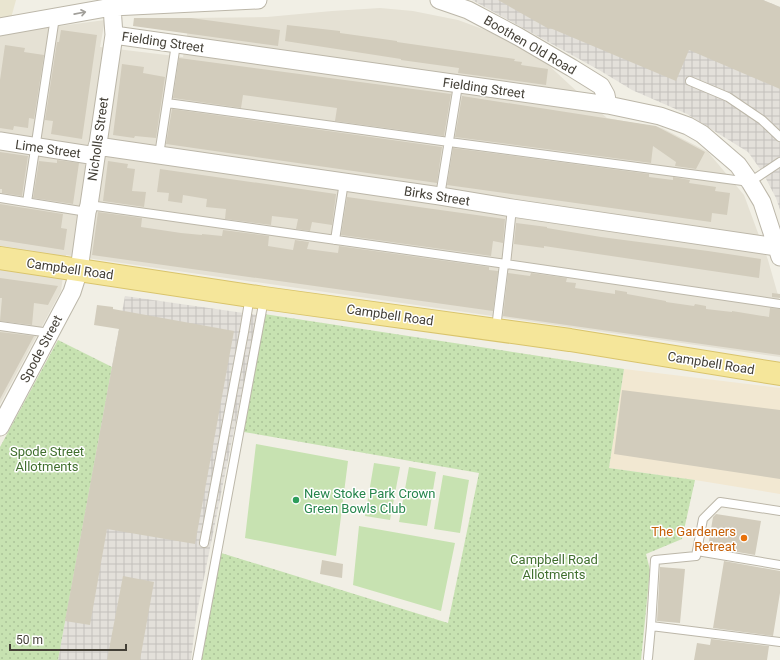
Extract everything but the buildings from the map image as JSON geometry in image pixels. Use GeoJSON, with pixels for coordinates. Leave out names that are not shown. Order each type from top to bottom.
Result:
{"type":"FeatureCollection","features":[{"type":"Feature","properties":{"kind":"main road","name":"Campbell Road"},"geometry":{"type":"LineString","coordinates":[[0,258],[257,297],[570,340],[780,374]]}},
{"type":"Feature","properties":{"kind":"street"},"geometry":{"type":"LineString","coordinates":[[0,27],[112,7],[258,0]]}},
{"type":"Feature","properties":{"kind":"street","name":"Boothen Old Road"},"geometry":{"type":"LineString","coordinates":[[439,0],[468,10],[519,37],[601,86],[606,95],[608,106]]}},
{"type":"Feature","properties":{"kind":"street","name":"Nicholls Street"},"geometry":{"type":"LineString","coordinates":[[79,270],[114,35],[112,7]]}},
{"type":"Feature","properties":{"kind":"street","name":"Fielding Street"},"geometry":{"type":"LineString","coordinates":[[114,35],[608,106],[660,116],[688,126],[702,134],[738,165],[762,202],[778,252]]}},
{"type":"Feature","properties":{"kind":"street","name":"Lime Street"},"geometry":{"type":"LineString","coordinates":[[0,142],[36,147],[96,151]]}},
{"type":"Feature","properties":{"kind":"street","name":"Birks Street"},"geometry":{"type":"LineString","coordinates":[[96,151],[159,155],[440,196],[778,252]]}},
{"type":"Feature","properties":{"kind":"street","name":"Spode Street"},"geometry":{"type":"LineString","coordinates":[[0,427],[72,292],[79,270]]}},
{"type":"Feature","properties":{"kind":"lane"},"geometry":{"type":"LineString","coordinates":[[27,202],[56,18]]}},
{"type":"Feature","properties":{"kind":"lane"},"geometry":{"type":"LineString","coordinates":[[159,155],[176,44]]}},
{"type":"Feature","properties":{"kind":"lane"},"geometry":{"type":"LineString","coordinates":[[690,81],[728,97],[762,120],[780,137]]}},
{"type":"Feature","properties":{"kind":"lane"},"geometry":{"type":"LineString","coordinates":[[440,196],[458,85]]}},
{"type":"Feature","properties":{"kind":"lane"},"geometry":{"type":"LineString","coordinates":[[167,103],[750,182],[780,162]]}},
{"type":"Feature","properties":{"kind":"lane"},"geometry":{"type":"LineString","coordinates":[[335,240],[344,182]]}},
{"type":"Feature","properties":{"kind":"lane"},"geometry":{"type":"LineString","coordinates":[[0,198],[335,240],[780,304]]}},
{"type":"Feature","properties":{"kind":"lane"},"geometry":{"type":"LineString","coordinates":[[496,330],[512,208]]}},
{"type":"Feature","properties":{"kind":"lane"},"geometry":{"type":"LineString","coordinates":[[204,543],[244,332],[257,297]]}},
{"type":"Feature","properties":{"kind":"lane"},"geometry":{"type":"LineString","coordinates":[[197,660],[257,297]]}},
{"type":"Feature","properties":{"kind":"lane"},"geometry":{"type":"LineString","coordinates":[[0,326],[50,333]]}},
{"type":"Feature","properties":{"kind":"lane"},"geometry":{"type":"LineString","coordinates":[[648,658],[655,560],[696,556],[703,519],[720,502],[780,511]]}},
{"type":"Feature","properties":{"kind":"lane"},"geometry":{"type":"LineString","coordinates":[[697,551],[780,565]]}},
{"type":"Feature","properties":{"kind":"lane"},"geometry":{"type":"LineString","coordinates":[[651,626],[780,642]]}},
{"type":"Feature","properties":{"kind":"shaded area"},"geometry":{"type":"Polygon","coordinates":[[[0,0],[16,0],[11,18],[0,20],[0,0]]]}},
{"type":"Feature","properties":{"kind":"shaded area"},"geometry":{"type":"Polygon","coordinates":[[[472,0],[763,0],[780,7],[780,210],[776,198],[763,173],[748,152],[687,114],[632,90],[599,70],[472,0]]]}},
{"type":"Feature","properties":{"kind":"shaded area"},"geometry":{"type":"Polygon","coordinates":[[[380,8],[413,11],[458,20],[488,31],[543,60],[607,118],[662,128],[708,152],[744,195],[768,260],[780,302],[780,357],[66,255],[61,291],[0,404],[0,34],[105,20],[100,47],[183,57],[190,18],[267,17],[380,8]]]}},
{"type":"Feature","properties":{"kind":"shaded area"},"geometry":{"type":"Polygon","coordinates":[[[125,296],[257,315],[254,332],[196,617],[191,660],[58,660],[125,296]]]}},
{"type":"Feature","properties":{"kind":"shaded area"},"geometry":{"type":"Polygon","coordinates":[[[624,369],[780,388],[780,494],[609,468],[624,369]]]}},
{"type":"Feature","properties":{"kind":"green space","name":"Campbell Road Allotments"},"geometry":{"type":"Polygon","coordinates":[[[264,314],[624,369],[609,468],[695,480],[682,539],[646,554],[650,570],[641,660],[200,660],[218,552],[448,623],[479,473],[244,432],[264,314]]]}},
{"type":"Feature","properties":{"kind":"green space","name":"Spode Street Allotments"},"geometry":{"type":"Polygon","coordinates":[[[58,340],[112,367],[58,660],[0,660],[0,447],[58,340]]]}},
{"type":"Feature","properties":{"kind":"green space","name":"New Stoke Park Crown Green Bowls Club"},"geometry":{"type":"Polygon","coordinates":[[[256,444],[348,461],[336,556],[245,538],[256,444]]]}},
{"type":"Feature","properties":{"kind":"green space"},"geometry":{"type":"Polygon","coordinates":[[[374,463],[400,467],[390,520],[365,516],[374,463]]]}},
{"type":"Feature","properties":{"kind":"green space"},"geometry":{"type":"Polygon","coordinates":[[[409,467],[436,472],[427,526],[399,522],[409,467]]]}},
{"type":"Feature","properties":{"kind":"green space"},"geometry":{"type":"Polygon","coordinates":[[[443,475],[469,480],[460,533],[434,529],[443,475]]]}},
{"type":"Feature","properties":{"kind":"green space","name":"New Stoke Park Crown Green Bowls Club"},"geometry":{"type":"Polygon","coordinates":[[[359,526],[455,543],[441,611],[353,585],[359,526]]]}},
{"type":"Feature","properties":{"kind":"place","name":"New Stoke Park Crown Green Bowls Club"},"geometry":{"type":"Point","coordinates":[296,500]}},
{"type":"Feature","properties":{"kind":"place","name":"The Gardeners Retreat"},"geometry":{"type":"Point","coordinates":[744,538]}}]}
